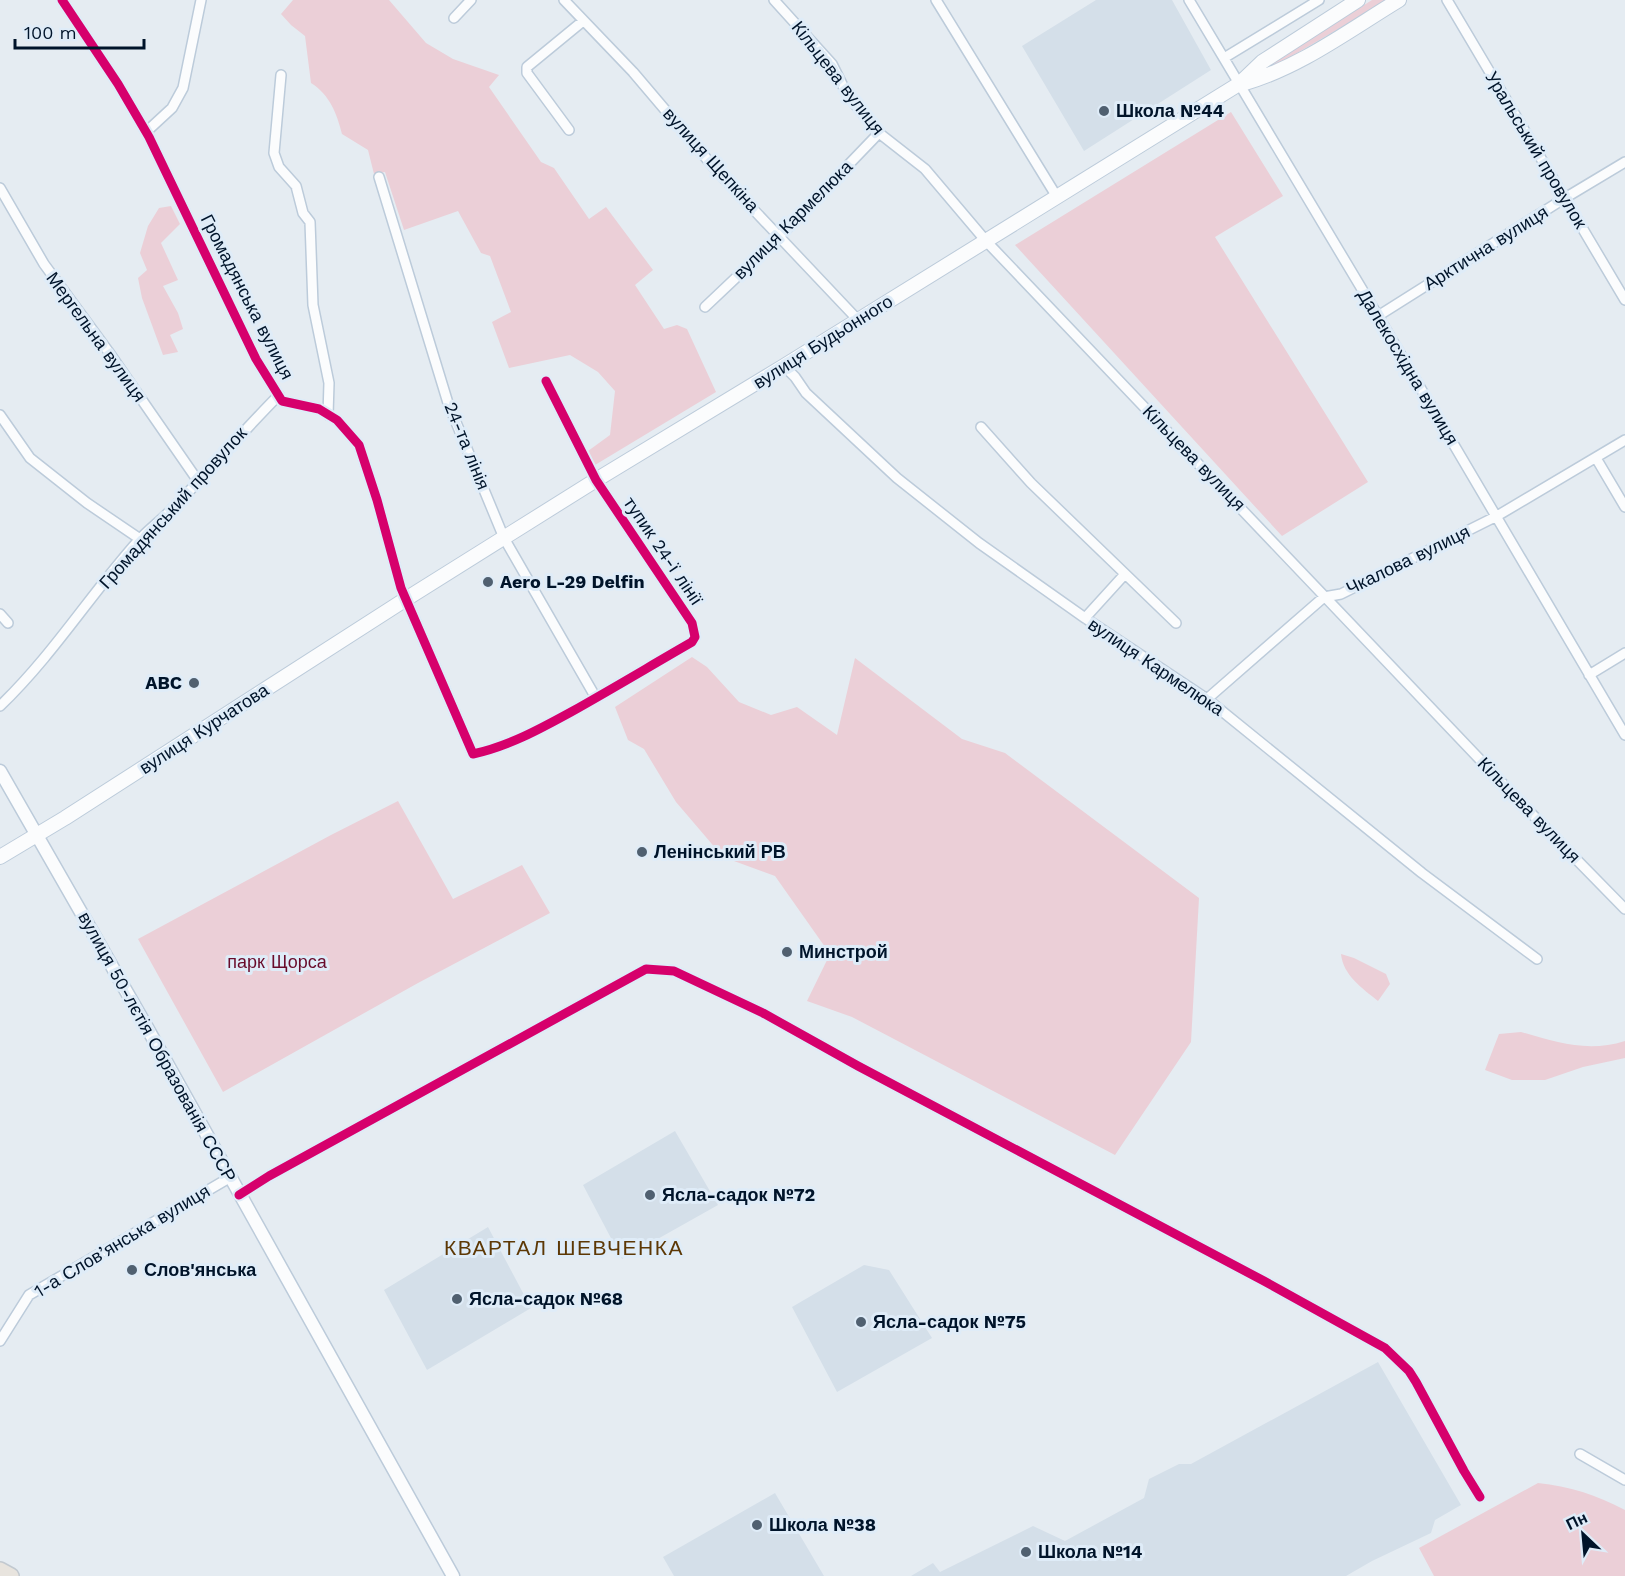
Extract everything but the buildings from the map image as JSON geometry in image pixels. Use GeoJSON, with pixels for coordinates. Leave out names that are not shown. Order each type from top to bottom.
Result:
{"type":"FeatureCollection","features":[{"type":"Feature","properties":{"kind":"main road","name":"вулиця Будьонного"},"geometry":{"type":"LineString","coordinates":[[406,599],[1239,84],[1262,62],[1358,0]]}},
{"type":"Feature","properties":{"kind":"main road","name":"вулиця Будьонного"},"geometry":{"type":"LineString","coordinates":[[1239,84],[1264,77],[1303,58],[1399,0]]}},
{"type":"Feature","properties":{"kind":"main road","name":"вулиця Курчатова"},"geometry":{"type":"LineString","coordinates":[[0,857],[75,812],[406,599]]}},
{"type":"Feature","properties":{"kind":"main road"},"geometry":{"type":"LineString","coordinates":[[0,1570],[11,1576]]}},
{"type":"Feature","properties":{"kind":"street","name":"Громадянська вулиця"},"geometry":{"type":"LineString","coordinates":[[62,0],[118,84],[146,132],[256,358],[282,401],[319,409],[337,420],[359,445],[401,588],[473,754],[520,739],[596,698]]}},
{"type":"Feature","properties":{"kind":"street"},"geometry":{"type":"LineString","coordinates":[[146,132],[172,108],[183,88],[201,0]]}},
{"type":"Feature","properties":{"kind":"street"},"geometry":{"type":"LineString","coordinates":[[454,18],[471,0]]}},
{"type":"Feature","properties":{"kind":"street","name":"вулиця Щепкіна"},"geometry":{"type":"LineString","coordinates":[[564,0],[633,72],[717,171],[858,320]]}},
{"type":"Feature","properties":{"kind":"street","name":"Кільцева вулиця"},"geometry":{"type":"LineString","coordinates":[[774,0],[832,64],[848,96],[879,133],[925,169],[986,241],[1246,512],[1324,597],[1625,909]]}},
{"type":"Feature","properties":{"kind":"street"},"geometry":{"type":"LineString","coordinates":[[936,0],[1057,197]]}},
{"type":"Feature","properties":{"kind":"street","name":"Далекосхідна вулиця"},"geometry":{"type":"LineString","coordinates":[[1189,0],[1625,735]]}},
{"type":"Feature","properties":{"kind":"street"},"geometry":{"type":"LineString","coordinates":[[1224,58],[1319,0]]}},
{"type":"Feature","properties":{"kind":"street","name":"Уральський провулок"},"geometry":{"type":"LineString","coordinates":[[1447,0],[1625,300]]}},
{"type":"Feature","properties":{"kind":"street"},"geometry":{"type":"LineString","coordinates":[[569,130],[527,73],[527,68],[583,21]]}},
{"type":"Feature","properties":{"kind":"street"},"geometry":{"type":"LineString","coordinates":[[281,75],[274,153],[279,167],[296,186],[303,213],[310,222],[313,305],[329,383],[328,415]]}},
{"type":"Feature","properties":{"kind":"street","name":"вулиця Кармелюка"},"geometry":{"type":"LineString","coordinates":[[705,306],[780,236],[879,133]]}},
{"type":"Feature","properties":{"kind":"street","name":"Арктична вулиця"},"geometry":{"type":"LineString","coordinates":[[1378,316],[1625,162]]}},
{"type":"Feature","properties":{"kind":"street","name":"24-та лінія"},"geometry":{"type":"LineString","coordinates":[[379,177],[448,403],[504,538],[596,698]]}},
{"type":"Feature","properties":{"kind":"street","name":"Мергельна вулиця"},"geometry":{"type":"LineString","coordinates":[[0,188],[44,264],[108,351],[198,481]]}},
{"type":"Feature","properties":{"kind":"street","name":"вулиця Кармелюка"},"geometry":{"type":"LineString","coordinates":[[784,366],[806,393],[897,478],[979,543],[1085,618],[1207,699],[1422,873],[1537,959]]}},
{"type":"Feature","properties":{"kind":"street","name":"тупик 24-ї лінії"},"geometry":{"type":"LineString","coordinates":[[546,381],[596,480],[692,623],[696,637],[692,642],[596,698]]}},
{"type":"Feature","properties":{"kind":"street","name":"Громадянський провулок"},"geometry":{"type":"LineString","coordinates":[[0,706],[46,658],[140,539],[168,513],[279,395]]}},
{"type":"Feature","properties":{"kind":"street"},"geometry":{"type":"LineString","coordinates":[[0,415],[30,458],[87,503],[140,539]]}},
{"type":"Feature","properties":{"kind":"street"},"geometry":{"type":"LineString","coordinates":[[981,427],[1031,483],[1176,623]]}},
{"type":"Feature","properties":{"kind":"street","name":"Чкалова вулиця"},"geometry":{"type":"LineString","coordinates":[[1207,699],[1324,597],[1341,594],[1497,516],[1625,441]]}},
{"type":"Feature","properties":{"kind":"street"},"geometry":{"type":"LineString","coordinates":[[1596,458],[1625,507]]}},
{"type":"Feature","properties":{"kind":"street"},"geometry":{"type":"LineString","coordinates":[[1085,618],[1125,574]]}},
{"type":"Feature","properties":{"kind":"street"},"geometry":{"type":"LineString","coordinates":[[0,614],[9,623]]}},
{"type":"Feature","properties":{"kind":"street"},"geometry":{"type":"LineString","coordinates":[[1589,675],[1625,653]]}},
{"type":"Feature","properties":{"kind":"street","name":"вулиця 50-лєтія Образованія СССР"},"geometry":{"type":"LineString","coordinates":[[0,771],[145,1024],[453,1576]]}},
{"type":"Feature","properties":{"kind":"street"},"geometry":{"type":"LineString","coordinates":[[239,1195],[277,1171],[646,969],[674,971],[763,1013],[1385,1347],[1416,1382],[1480,1497]]}},
{"type":"Feature","properties":{"kind":"street","name":"1-а Слов’янська вулиця"},"geometry":{"type":"LineString","coordinates":[[0,1341],[29,1295],[230,1178]]}},
{"type":"Feature","properties":{"kind":"street"},"geometry":{"type":"LineString","coordinates":[[1580,1454],[1625,1480]]}},
{"type":"Feature","properties":{"kind":"shaded area","name":"Школа №44"},"geometry":{"type":"Polygon","coordinates":[[[1096,0],[1172,0],[1211,70],[1084,151],[1022,46],[1096,0]]]}},
{"type":"Feature","properties":{"kind":"shaded area","name":"Ясла-садок №72"},"geometry":{"type":"Polygon","coordinates":[[[675,1131],[718,1205],[622,1259],[583,1185],[675,1131]]]}},
{"type":"Feature","properties":{"kind":"shaded area","name":"Ясла-садок №68"},"geometry":{"type":"Polygon","coordinates":[[[488,1227],[531,1308],[427,1370],[384,1290],[488,1227]]]}},
{"type":"Feature","properties":{"kind":"shaded area","name":"Ясла-садок №75"},"geometry":{"type":"Polygon","coordinates":[[[864,1265],[889,1270],[932,1338],[837,1392],[792,1307],[864,1265]]]}},
{"type":"Feature","properties":{"kind":"shaded area"},"geometry":{"type":"Polygon","coordinates":[[[1378,1362],[1461,1505],[1435,1520],[1431,1533],[1346,1576],[911,1576],[933,1563],[940,1572],[1033,1526],[1065,1541],[1144,1498],[1149,1479],[1179,1464],[1191,1464],[1378,1362]]]}},
{"type":"Feature","properties":{"kind":"shaded area","name":"Школа №38"},"geometry":{"type":"Polygon","coordinates":[[[775,1493],[824,1576],[674,1576],[663,1557],[775,1493]]]}},
{"type":"Feature","properties":{"kind":"green space"},"geometry":{"type":"Polygon","coordinates":[[[293,0],[389,0],[426,43],[453,59],[499,75],[489,87],[541,162],[554,168],[589,219],[606,207],[653,270],[635,285],[664,329],[677,325],[687,329],[716,392],[595,465],[588,451],[610,435],[615,391],[598,372],[570,355],[509,368],[492,322],[511,312],[490,256],[481,253],[458,211],[404,230],[385,172],[374,174],[368,150],[342,134],[332,106],[323,93],[311,83],[305,36],[281,14],[293,0]]]}},
{"type":"Feature","properties":{"kind":"green space"},"geometry":{"type":"Polygon","coordinates":[[[1372,0],[1388,0],[1261,74],[1260,71],[1372,0]]]}},
{"type":"Feature","properties":{"kind":"green space"},"geometry":{"type":"Polygon","coordinates":[[[1231,112],[1283,196],[1215,237],[1368,482],[1282,536],[1015,245],[1231,112]]]}},
{"type":"Feature","properties":{"kind":"green space"},"geometry":{"type":"Polygon","coordinates":[[[171,206],[180,224],[161,243],[178,280],[163,286],[178,313],[183,329],[170,335],[178,352],[163,355],[142,298],[138,278],[147,270],[140,253],[148,226],[159,208],[171,206]]]}},
{"type":"Feature","properties":{"kind":"green space"},"geometry":{"type":"Polygon","coordinates":[[[692,657],[707,667],[739,702],[771,715],[797,707],[837,735],[855,658],[962,739],[1005,753],[1199,898],[1191,1042],[1115,1155],[852,1017],[807,1001],[830,954],[775,876],[723,857],[676,802],[644,749],[628,740],[615,707],[692,657]]]}},
{"type":"Feature","properties":{"kind":"green space","name":"парк Щорса"},"geometry":{"type":"Polygon","coordinates":[[[398,801],[453,899],[522,865],[550,913],[418,983],[223,1092],[138,939],[398,801]]]}},
{"type":"Feature","properties":{"kind":"green space"},"geometry":{"type":"Polygon","coordinates":[[[1341,954],[1386,974],[1390,984],[1378,1001],[1349,975],[1341,954]]]}},
{"type":"Feature","properties":{"kind":"green space"},"geometry":{"type":"Polygon","coordinates":[[[1521,1032],[1572,1045],[1598,1046],[1625,1041],[1625,1058],[1583,1067],[1545,1080],[1512,1080],[1485,1070],[1499,1034],[1521,1032]]]}},
{"type":"Feature","properties":{"kind":"green space"},"geometry":{"type":"Polygon","coordinates":[[[1538,1483],[1583,1492],[1625,1510],[1625,1576],[1434,1576],[1419,1548],[1538,1483]]]}},
{"type":"Feature","properties":{"kind":"cycle path"},"geometry":{"type":"LineString","coordinates":[[62,0],[118,84],[149,137],[256,359],[282,401],[319,409],[337,420],[359,445],[401,588],[473,754],[512,742],[548,725],[692,642],[695,637],[692,623],[596,480],[546,381]]}},
{"type":"Feature","properties":{"kind":"cycle path"},"geometry":{"type":"LineString","coordinates":[[239,1195],[269,1176],[646,969],[674,971],[763,1013],[1385,1348],[1409,1371],[1480,1497]]}},
{"type":"Feature","properties":{"kind":"place","name":"Школа №44"},"geometry":{"type":"Point","coordinates":[1104,111]}},
{"type":"Feature","properties":{"kind":"place","name":"Aero L-29 Delfin"},"geometry":{"type":"Point","coordinates":[488,582]}},
{"type":"Feature","properties":{"kind":"place","name":"ABC"},"geometry":{"type":"Point","coordinates":[194,683]}},
{"type":"Feature","properties":{"kind":"place","name":"Ленінський РВ"},"geometry":{"type":"Point","coordinates":[642,852]}},
{"type":"Feature","properties":{"kind":"place","name":"Минстрой"},"geometry":{"type":"Point","coordinates":[787,952]}},
{"type":"Feature","properties":{"kind":"place","name":"Ясла-садок №72"},"geometry":{"type":"Point","coordinates":[650,1195]}},
{"type":"Feature","properties":{"kind":"place","name":"Слов'янська"},"geometry":{"type":"Point","coordinates":[132,1270]}},
{"type":"Feature","properties":{"kind":"place","name":"Ясла-садок №68"},"geometry":{"type":"Point","coordinates":[457,1299]}},
{"type":"Feature","properties":{"kind":"place","name":"Ясла-садок №75"},"geometry":{"type":"Point","coordinates":[861,1322]}},
{"type":"Feature","properties":{"kind":"place","name":"Школа №38"},"geometry":{"type":"Point","coordinates":[757,1525]}},
{"type":"Feature","properties":{"kind":"place","name":"Школа №14"},"geometry":{"type":"Point","coordinates":[1026,1552]}},
{"type":"Feature","properties":{"kind":"district","name":"КВАРТАЛ ШЕВЧЕНКА"},"geometry":{"type":"Point","coordinates":[564,1248]}}]}
